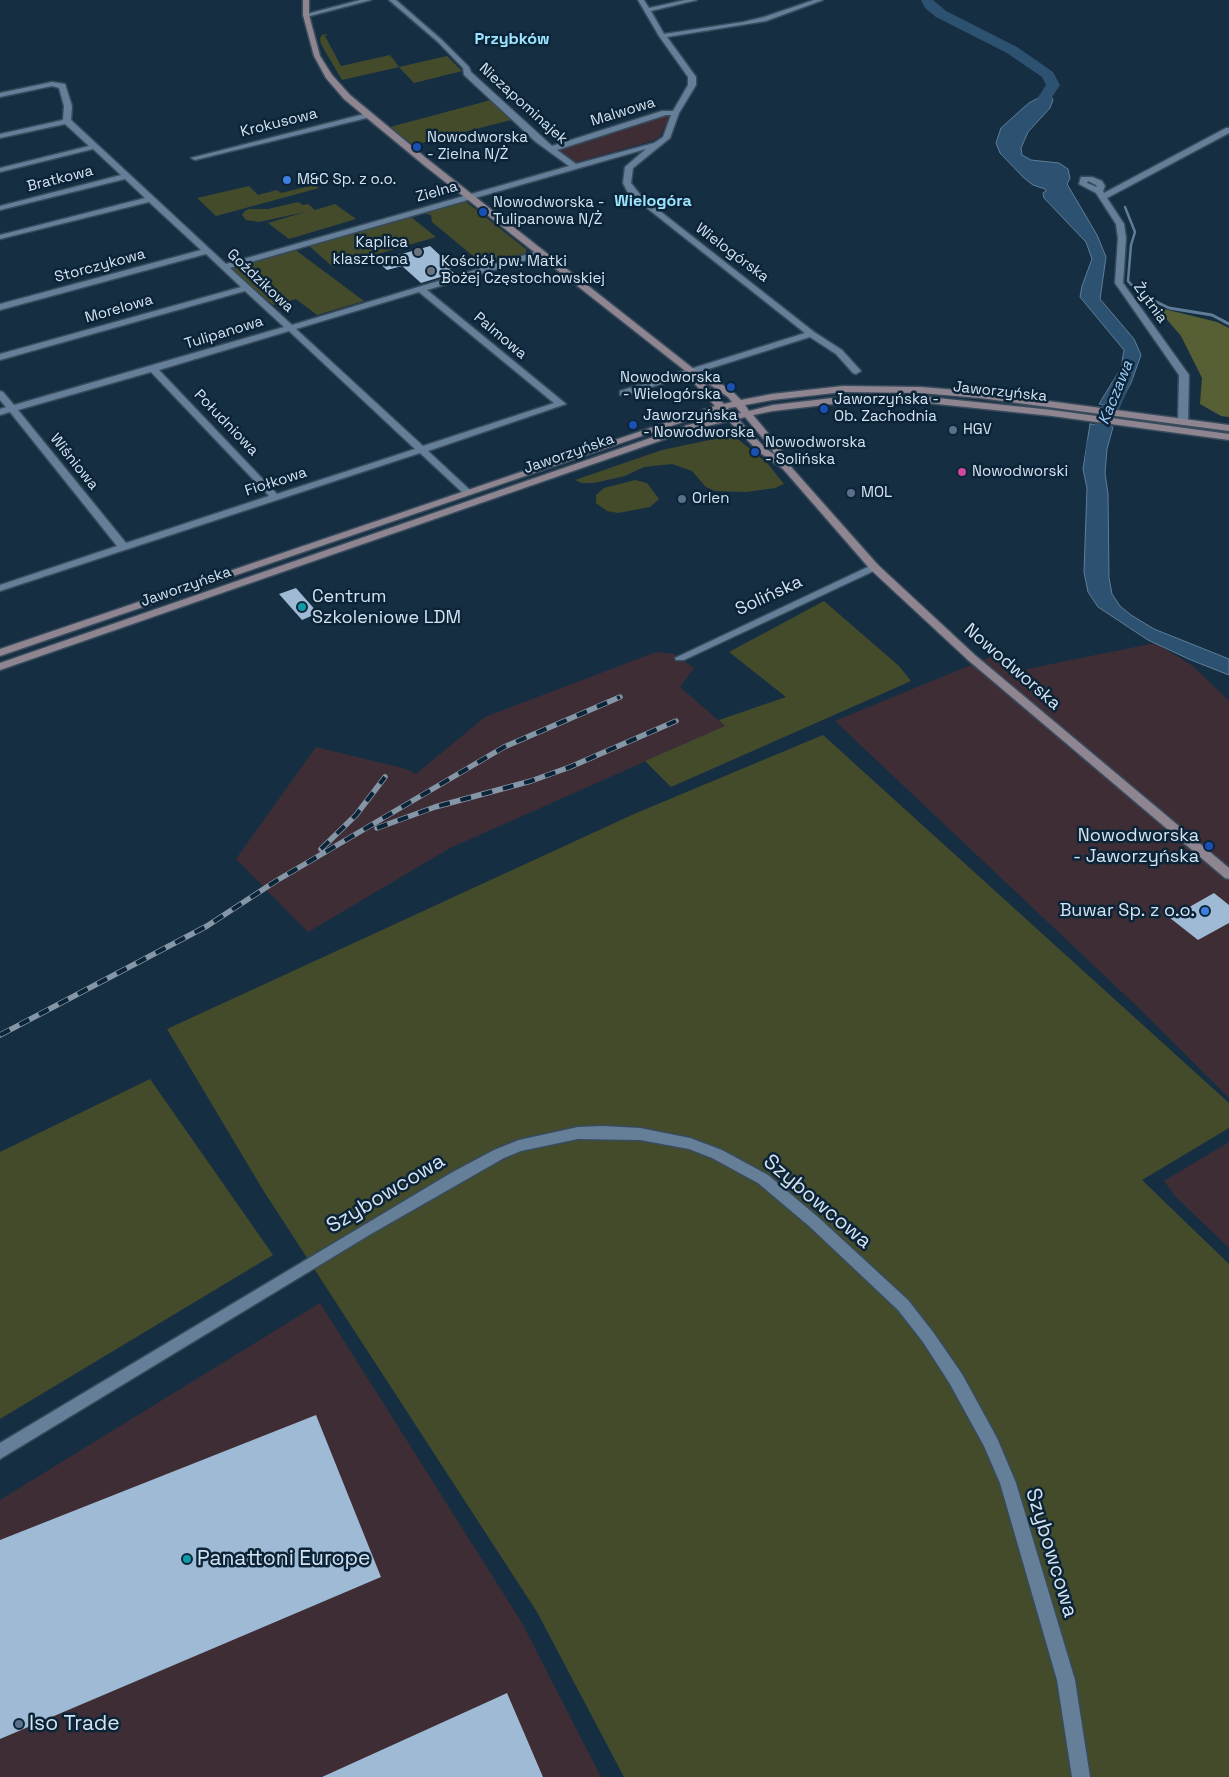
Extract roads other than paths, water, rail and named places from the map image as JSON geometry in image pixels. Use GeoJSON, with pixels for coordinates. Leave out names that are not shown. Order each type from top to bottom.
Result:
{"type":"FeatureCollection","features":[{"type":"Feature","properties":{"kind":"main road","name":"Nowodworska"},"geometry":{"type":"LineString","coordinates":[[306,0],[306,15],[317,56],[329,76],[347,97],[692,372],[707,378],[730,395],[776,447],[788,469],[874,567],[972,658],[1229,875]]}},
{"type":"Feature","properties":{"kind":"main road","name":"Nowodworska"},"geometry":{"type":"LineString","coordinates":[[692,372],[696,380],[762,450],[788,469]]}},
{"type":"Feature","properties":{"kind":"main road","name":"Jaworzyńska"},"geometry":{"type":"LineString","coordinates":[[0,653],[468,492],[721,407],[738,403],[807,392],[884,388],[956,392],[1229,436]]}},
{"type":"Feature","properties":{"kind":"main road","name":"Jaworzyńska"},"geometry":{"type":"LineString","coordinates":[[0,667],[673,434],[730,417],[802,404],[879,398],[956,402],[1074,412]]}},
{"type":"Feature","properties":{"kind":"main road","name":"Jaworzyńska"},"geometry":{"type":"LineString","coordinates":[[1142,421],[1183,422],[1229,428]]}},
{"type":"Feature","properties":{"kind":"street"},"geometry":{"type":"LineString","coordinates":[[306,15],[368,0]]}},
{"type":"Feature","properties":{"kind":"street","name":"Niezapominajek"},"geometry":{"type":"LineString","coordinates":[[392,0],[440,41],[466,68],[467,73],[551,149],[573,166]]}},
{"type":"Feature","properties":{"kind":"street","name":"Wielogórska"},"geometry":{"type":"LineString","coordinates":[[641,0],[662,36],[692,77],[692,85],[675,114],[666,138],[636,160],[630,167],[627,183],[631,191],[811,334],[839,352],[856,371]]}},
{"type":"Feature","properties":{"kind":"street"},"geometry":{"type":"LineString","coordinates":[[647,10],[694,0]]}},
{"type":"Feature","properties":{"kind":"street"},"geometry":{"type":"LineString","coordinates":[[662,36],[709,30],[766,19],[820,0]]}},
{"type":"Feature","properties":{"kind":"street"},"geometry":{"type":"LineString","coordinates":[[0,95],[52,84],[62,86],[68,106],[67,120],[0,136]]}},
{"type":"Feature","properties":{"kind":"street","name":"Malwowa"},"geometry":{"type":"LineString","coordinates":[[551,149],[665,113],[675,114]]}},
{"type":"Feature","properties":{"kind":"street","name":"Krokusowa"},"geometry":{"type":"LineString","coordinates":[[195,158],[368,115]]}},
{"type":"Feature","properties":{"kind":"street","name":"Goździkowa"},"geometry":{"type":"LineString","coordinates":[[67,120],[245,288],[468,492]]}},
{"type":"Feature","properties":{"kind":"street","name":"Żytnia"},"geometry":{"type":"LineString","coordinates":[[1183,422],[1184,375],[1119,283],[1122,238],[1120,224],[1101,194],[1229,130]]}},
{"type":"Feature","properties":{"kind":"street","name":"Zielna"},"geometry":{"type":"LineString","coordinates":[[224,267],[573,166],[649,145],[657,145]]}},
{"type":"Feature","properties":{"kind":"street"},"geometry":{"type":"LineString","coordinates":[[0,170],[94,147]]}},
{"type":"Feature","properties":{"kind":"street","name":"Bratkowa"},"geometry":{"type":"LineString","coordinates":[[0,208],[127,176]]}},
{"type":"Feature","properties":{"kind":"street"},"geometry":{"type":"LineString","coordinates":[[0,237],[150,199]]}},
{"type":"Feature","properties":{"kind":"street","name":"Storczykowa"},"geometry":{"type":"LineString","coordinates":[[0,307],[207,251]]}},
{"type":"Feature","properties":{"kind":"street","name":"Tulipanowa"},"geometry":{"type":"LineString","coordinates":[[0,412],[153,369],[541,253]]}},
{"type":"Feature","properties":{"kind":"street","name":"Morelowa"},"geometry":{"type":"LineString","coordinates":[[0,357],[245,288]]}},
{"type":"Feature","properties":{"kind":"street","name":"Palmowa"},"geometry":{"type":"LineString","coordinates":[[421,289],[561,404]]}},
{"type":"Feature","properties":{"kind":"street"},"geometry":{"type":"LineString","coordinates":[[623,393],[811,334]]}},
{"type":"Feature","properties":{"kind":"street","name":"Południowa"},"geometry":{"type":"LineString","coordinates":[[153,369],[276,498]]}},
{"type":"Feature","properties":{"kind":"street","name":"Wiśniowa"},"geometry":{"type":"LineString","coordinates":[[0,394],[124,548]]}},
{"type":"Feature","properties":{"kind":"street","name":"Fiołkowa"},"geometry":{"type":"LineString","coordinates":[[0,588],[561,404]]}},
{"type":"Feature","properties":{"kind":"street","name":"Solińska"},"geometry":{"type":"LineString","coordinates":[[680,658],[874,567]]}},
{"type":"Feature","properties":{"kind":"street","name":"Szybowcowa"},"geometry":{"type":"LineString","coordinates":[[0,1452],[448,1181],[499,1154],[534,1142],[578,1133],[640,1134],[690,1144],[717,1154],[763,1179],[814,1222],[903,1305],[928,1337],[956,1379],[991,1443],[1008,1483],[1066,1680],[1081,1777]]}},
{"type":"Feature","properties":{"kind":"water"},"geometry":{"type":"Polygon","coordinates":[[[1049,92],[1053,100],[1050,108],[1028,132],[1021,148],[1022,155],[1031,160],[1059,163],[1068,169],[1070,178],[1067,184],[1097,235],[1106,257],[1100,299],[1134,339],[1141,355],[1131,383],[1118,407],[1099,404],[1121,368],[1124,350],[1080,297],[1092,259],[1086,242],[1044,198],[1043,193],[1046,191],[1045,189],[1033,185],[1024,178],[1000,153],[996,143],[1001,128],[1029,103],[1049,92]]]}},
{"type":"Feature","properties":{"kind":"water"},"geometry":{"type":"Polygon","coordinates":[[[1090,424],[1113,427],[1107,449],[1105,473],[1108,494],[1109,578],[1112,594],[1120,606],[1154,629],[1229,659],[1229,675],[1148,640],[1098,607],[1088,592],[1084,572],[1087,488],[1083,469],[1090,424]]]}},
{"type":"Feature","properties":{"kind":"waterway","name":"Kaczawa"},"geometry":{"type":"LineString","coordinates":[[927,0],[929,5],[941,14],[1012,50],[1048,75],[1053,85],[1040,105],[1027,115]]}},
{"type":"Feature","properties":{"kind":"waterway"},"geometry":{"type":"LineString","coordinates":[[1125,207],[1135,232],[1131,245],[1128,281],[1137,291]]}},
{"type":"Feature","properties":{"kind":"waterway"},"geometry":{"type":"LineString","coordinates":[[1137,291],[1169,308],[1212,315],[1229,324]]}},
{"type":"Feature","properties":{"kind":"waterway","name":"Kaczawa"},"geometry":{"type":"LineString","coordinates":[[1094,458],[1096,442],[1124,377]]}},
{"type":"Feature","properties":{"kind":"railway"},"geometry":{"type":"LineString","coordinates":[[0,1035],[207,926],[276,881],[504,747],[620,697]]}},
{"type":"Feature","properties":{"kind":"railway"},"geometry":{"type":"LineString","coordinates":[[377,828],[435,807],[531,781],[570,767],[676,721]]}},
{"type":"Feature","properties":{"kind":"railway"},"geometry":{"type":"LineString","coordinates":[[321,849],[356,815],[385,777]]}},
{"type":"Feature","properties":{"kind":"place","name":"Nowodworska - Zielna N/Ż"},"geometry":{"type":"Point","coordinates":[417,147]}},
{"type":"Feature","properties":{"kind":"place","name":"M&C Sp. z o.o."},"geometry":{"type":"Point","coordinates":[287,180]}},
{"type":"Feature","properties":{"kind":"place","name":"Nowodworska - Tulipanowa N/Ż"},"geometry":{"type":"Point","coordinates":[483,212]}},
{"type":"Feature","properties":{"kind":"place","name":"Kaplica klasztorna"},"geometry":{"type":"Point","coordinates":[418,252]}},
{"type":"Feature","properties":{"kind":"place","name":"Kościół pw. Matki Bożej Częstochowskiej"},"geometry":{"type":"Point","coordinates":[431,271]}},
{"type":"Feature","properties":{"kind":"place","name":"Nowodworska - Wielogórska"},"geometry":{"type":"Point","coordinates":[731,387]}},
{"type":"Feature","properties":{"kind":"place","name":"Jaworzyńska - Ob. Zachodnia"},"geometry":{"type":"Point","coordinates":[824,409]}},
{"type":"Feature","properties":{"kind":"place","name":"Jaworzyńska - Nowodworska"},"geometry":{"type":"Point","coordinates":[633,425]}},
{"type":"Feature","properties":{"kind":"place","name":"HGV"},"geometry":{"type":"Point","coordinates":[953,430]}},
{"type":"Feature","properties":{"kind":"place","name":"Nowodworska - Solińska"},"geometry":{"type":"Point","coordinates":[755,452]}},
{"type":"Feature","properties":{"kind":"place","name":"Nowodworski"},"geometry":{"type":"Point","coordinates":[962,472]}},
{"type":"Feature","properties":{"kind":"place","name":"MOL"},"geometry":{"type":"Point","coordinates":[851,493]}},
{"type":"Feature","properties":{"kind":"place","name":"Orlen"},"geometry":{"type":"Point","coordinates":[682,499]}},
{"type":"Feature","properties":{"kind":"place","name":"Centrum Szkoleniowe LDM"},"geometry":{"type":"Point","coordinates":[302,607]}},
{"type":"Feature","properties":{"kind":"place","name":"Nowodworska - Jaworzyńska"},"geometry":{"type":"Point","coordinates":[1209,846]}},
{"type":"Feature","properties":{"kind":"place","name":"Buwar Sp. z o.o."},"geometry":{"type":"Point","coordinates":[1205,911]}},
{"type":"Feature","properties":{"kind":"place","name":"Panattoni Europe"},"geometry":{"type":"Point","coordinates":[187,1559]}},
{"type":"Feature","properties":{"kind":"place","name":"Iso Trade"},"geometry":{"type":"Point","coordinates":[19,1724]}},
{"type":"Feature","properties":{"kind":"district","name":"Przybków"},"geometry":{"type":"Point","coordinates":[512,40]}},
{"type":"Feature","properties":{"kind":"district","name":"Wielogóra"},"geometry":{"type":"Point","coordinates":[653,202]}}]}
